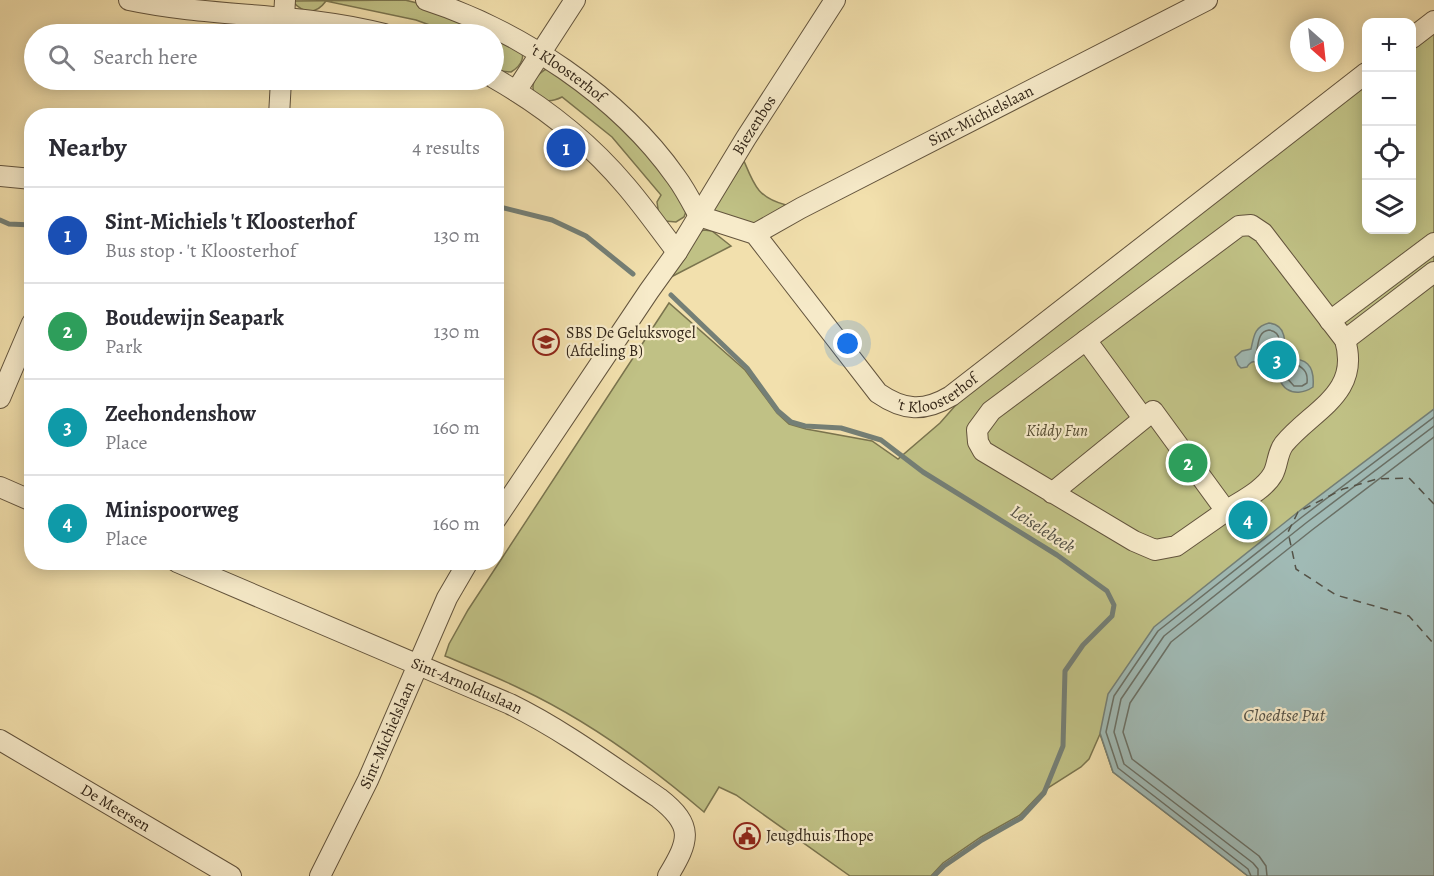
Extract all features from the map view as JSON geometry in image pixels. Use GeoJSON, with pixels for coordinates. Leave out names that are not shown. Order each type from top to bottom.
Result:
{"type":"FeatureCollection","features":[{"type":"Feature","properties":{"kind":"street"},"geometry":{"type":"LineString","coordinates":[[129,0],[219,13],[284,17],[330,24]]}},
{"type":"Feature","properties":{"kind":"street","name":"'t Kloosterhof"},"geometry":{"type":"LineString","coordinates":[[426,0],[489,24]]}},
{"type":"Feature","properties":{"kind":"street"},"geometry":{"type":"LineString","coordinates":[[516,91],[575,0]]}},
{"type":"Feature","properties":{"kind":"street","name":"Biezenbos"},"geometry":{"type":"LineString","coordinates":[[677,252],[746,138],[835,0]]}},
{"type":"Feature","properties":{"kind":"street","name":"Sint-Michielslaan"},"geometry":{"type":"LineString","coordinates":[[755,234],[801,208],[1207,0]]}},
{"type":"Feature","properties":{"kind":"street"},"geometry":{"type":"LineString","coordinates":[[1416,35],[1434,21]]}},
{"type":"Feature","properties":{"kind":"street","name":"'t Kloosterhof"},"geometry":{"type":"LineString","coordinates":[[504,32],[541,53],[616,110],[676,177],[699,216]]}},
{"type":"Feature","properties":{"kind":"street","name":"'t Kloosterhof"},"geometry":{"type":"LineString","coordinates":[[755,234],[878,393],[891,402],[907,407],[922,407],[938,403],[951,396],[1362,76]]}},
{"type":"Feature","properties":{"kind":"street"},"geometry":{"type":"LineString","coordinates":[[504,84],[555,119],[604,161],[627,186],[677,252],[504,507]]}},
{"type":"Feature","properties":{"kind":"street"},"geometry":{"type":"LineString","coordinates":[[279,108],[280,90]]}},
{"type":"Feature","properties":{"kind":"street"},"geometry":{"type":"LineString","coordinates":[[0,176],[24,178]]}},
{"type":"Feature","properties":{"kind":"street"},"geometry":{"type":"LineString","coordinates":[[699,216],[755,234]]}},
{"type":"Feature","properties":{"kind":"street"},"geometry":{"type":"LineString","coordinates":[[1251,225],[1263,233],[1345,340],[1348,360],[1342,385],[1334,399],[1298,429],[1282,446],[1274,473],[1266,484],[1176,546],[1155,550],[1134,541],[983,451],[978,442],[977,430],[991,411],[1239,226],[1251,225]]}},
{"type":"Feature","properties":{"kind":"street"},"geometry":{"type":"LineString","coordinates":[[1330,321],[1434,243]]}},
{"type":"Feature","properties":{"kind":"street"},"geometry":{"type":"LineString","coordinates":[[1345,340],[1434,272]]}},
{"type":"Feature","properties":{"kind":"street"},"geometry":{"type":"LineString","coordinates":[[1086,340],[1143,418]]}},
{"type":"Feature","properties":{"kind":"street"},"geometry":{"type":"LineString","coordinates":[[0,398],[24,342]]}},
{"type":"Feature","properties":{"kind":"street"},"geometry":{"type":"LineString","coordinates":[[1052,493],[1152,411],[1226,511]]}},
{"type":"Feature","properties":{"kind":"street"},"geometry":{"type":"LineString","coordinates":[[0,487],[24,498]]}},
{"type":"Feature","properties":{"kind":"street","name":"Sint-Arnolduslaan"},"geometry":{"type":"LineString","coordinates":[[196,570],[533,716],[578,743],[672,808],[684,826],[686,839],[683,852],[668,876]]}},
{"type":"Feature","properties":{"kind":"street","name":"Sint-Michielslaan"},"geometry":{"type":"LineString","coordinates":[[320,876],[368,780],[447,598],[463,570]]}},
{"type":"Feature","properties":{"kind":"street","name":"De Meersen"},"geometry":{"type":"LineString","coordinates":[[0,740],[231,876]]}},
{"type":"Feature","properties":{"kind":"green space"},"geometry":{"type":"Polygon","coordinates":[[[405,0],[474,24],[427,24],[326,1],[318,9],[309,11],[300,8],[292,1],[405,0]]]}},
{"type":"Feature","properties":{"kind":"green space","name":"Kiddy Fun"},"geometry":{"type":"Polygon","coordinates":[[[1434,32],[1434,876],[1248,876],[1113,772],[1100,734],[1089,759],[1081,767],[1043,791],[1020,815],[981,837],[943,863],[931,876],[850,876],[736,795],[719,787],[704,812],[617,744],[570,715],[546,701],[445,656],[468,610],[494,570],[504,570],[504,555],[669,303],[745,370],[777,413],[789,424],[872,441],[898,459],[940,423],[962,398],[1362,88],[1362,234],[1416,234],[1416,47],[1434,32]]]}},
{"type":"Feature","properties":{"kind":"green space"},"geometry":{"type":"Polygon","coordinates":[[[504,38],[520,49],[523,57],[518,67],[511,72],[504,71],[504,38]]]}},
{"type":"Feature","properties":{"kind":"green space"},"geometry":{"type":"Polygon","coordinates":[[[548,68],[581,88],[654,162],[687,209],[684,217],[676,222],[665,221],[659,216],[657,202],[661,195],[612,137],[562,97],[552,100],[538,98],[533,87],[535,80],[548,68]]]}},
{"type":"Feature","properties":{"kind":"green space"},"geometry":{"type":"Polygon","coordinates":[[[744,161],[758,189],[769,199],[786,205],[754,224],[715,212],[714,209],[744,161]]]}},
{"type":"Feature","properties":{"kind":"green space"},"geometry":{"type":"Polygon","coordinates":[[[712,231],[731,246],[671,277],[698,232],[712,231]]]}},
{"type":"Feature","properties":{"kind":"water"},"geometry":{"type":"Polygon","coordinates":[[[1269,323],[1279,327],[1284,335],[1282,356],[1285,359],[1304,361],[1311,368],[1313,387],[1299,392],[1287,389],[1280,380],[1281,365],[1278,362],[1265,365],[1252,362],[1247,367],[1241,368],[1238,365],[1235,357],[1242,351],[1251,349],[1254,336],[1260,327],[1269,323]]]}},
{"type":"Feature","properties":{"kind":"water","name":"Cloedtse Put"},"geometry":{"type":"Polygon","coordinates":[[[1434,409],[1434,876],[1248,876],[1113,772],[1100,733],[1108,694],[1154,627],[1298,512],[1434,409]]]}},
{"type":"Feature","properties":{"kind":"waterway","name":"Leiselebeek"},"geometry":{"type":"LineString","coordinates":[[504,208],[552,220],[586,236],[633,274]]}},
{"type":"Feature","properties":{"kind":"waterway","name":"Leiselebeek"},"geometry":{"type":"LineString","coordinates":[[0,220],[9,224],[24,225]]}},
{"type":"Feature","properties":{"kind":"waterway","name":"Leiselebeek"},"geometry":{"type":"LineString","coordinates":[[671,295],[747,368],[778,411],[791,422],[805,426],[841,428],[881,440],[923,472],[1057,555],[1107,591],[1114,605],[1112,616],[1083,645],[1065,671],[1063,746],[1044,793],[1021,818],[982,840],[944,866],[934,876]]}},
{"type":"Feature","properties":{"kind":"ferry route"},"geometry":{"type":"LineString","coordinates":[[1434,504],[1409,478],[1377,479],[1343,489],[1298,512],[1288,532],[1296,569],[1336,595],[1409,616],[1434,644]]}},
{"type":"Feature","properties":{"kind":"place","name":"Sint-Michiels 't Kloosterhof"},"geometry":{"type":"Point","coordinates":[566,148]}},
{"type":"Feature","properties":{"kind":"place","name":"SBS De Geluksvogel (Afdeling B)"},"geometry":{"type":"Point","coordinates":[546,342]}},
{"type":"Feature","properties":{"kind":"place","name":"Zeehondenshow"},"geometry":{"type":"Point","coordinates":[1277,360]}},
{"type":"Feature","properties":{"kind":"place","name":"Boudewijn Seapark"},"geometry":{"type":"Point","coordinates":[1188,463]}},
{"type":"Feature","properties":{"kind":"place","name":"Minispoorweg"},"geometry":{"type":"Point","coordinates":[1248,520]}},
{"type":"Feature","properties":{"kind":"place","name":"Jeugdhuis Thope"},"geometry":{"type":"Point","coordinates":[747,836]}}]}
